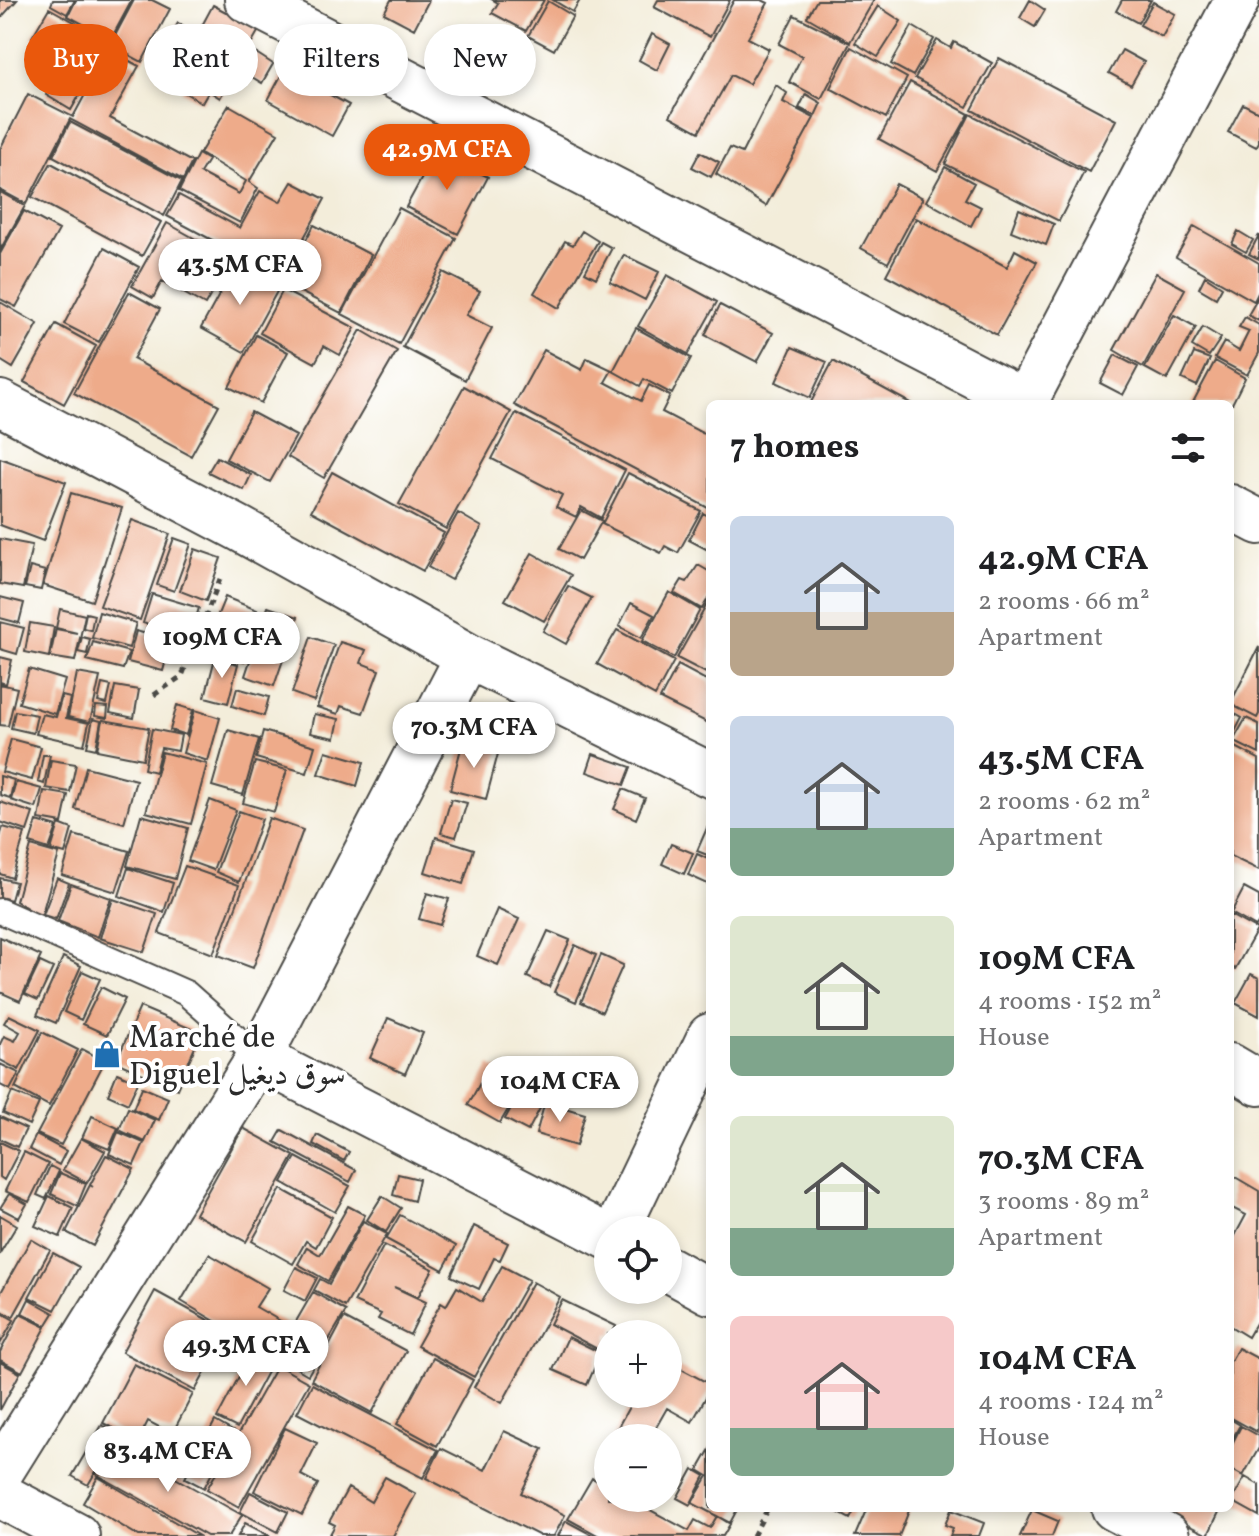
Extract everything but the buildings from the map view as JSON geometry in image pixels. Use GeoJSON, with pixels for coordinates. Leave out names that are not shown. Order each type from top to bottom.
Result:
{"type":"FeatureCollection","features":[{"type":"Feature","properties":{"kind":"street"},"geometry":{"type":"LineString","coordinates":[[247,0],[1020,400]]}},
{"type":"Feature","properties":{"kind":"street"},"geometry":{"type":"LineString","coordinates":[[1028,400],[1237,0]]}},
{"type":"Feature","properties":{"kind":"street"},"geometry":{"type":"LineString","coordinates":[[0,403],[240,529],[468,656],[706,773]]}},
{"type":"Feature","properties":{"kind":"street"},"geometry":{"type":"LineString","coordinates":[[1234,509],[1259,522]]}},
{"type":"Feature","properties":{"kind":"street"},"geometry":{"type":"LineString","coordinates":[[0,1473],[259,1058],[468,656]]}},
{"type":"Feature","properties":{"kind":"street"},"geometry":{"type":"LineString","coordinates":[[624,1216],[706,1044]]}},
{"type":"Feature","properties":{"kind":"street"},"geometry":{"type":"LineString","coordinates":[[259,1058],[594,1230]]}},
{"type":"Feature","properties":{"kind":"street"},"geometry":{"type":"LineString","coordinates":[[1234,1068],[1259,1083]]}},
{"type":"Feature","properties":{"kind":"street"},"geometry":{"type":"LineString","coordinates":[[682,1277],[706,1290]]}},
{"type":"Feature","properties":{"kind":"street"},"geometry":{"type":"LineString","coordinates":[[0,1495],[77,1536]]}},
{"type":"Feature","properties":{"kind":"street"},"geometry":{"type":"LineString","coordinates":[[1122,1512],[1167,1536]]}},
{"type":"Feature","properties":{"kind":"lane"},"geometry":{"type":"LineString","coordinates":[[0,911],[186,993],[259,1058]]}},
{"type":"Feature","properties":{"kind":"path"},"geometry":{"type":"LineString","coordinates":[[154,695],[182,676],[240,529]]}},
{"type":"Feature","properties":{"kind":"path"},"geometry":{"type":"LineString","coordinates":[[753,1536],[766,1512]]}},
{"type":"Feature","properties":{"kind":"place","name":"Marché de Diguel سوق ديغيل"},"geometry":{"type":"Point","coordinates":[107,1054]}}]}
